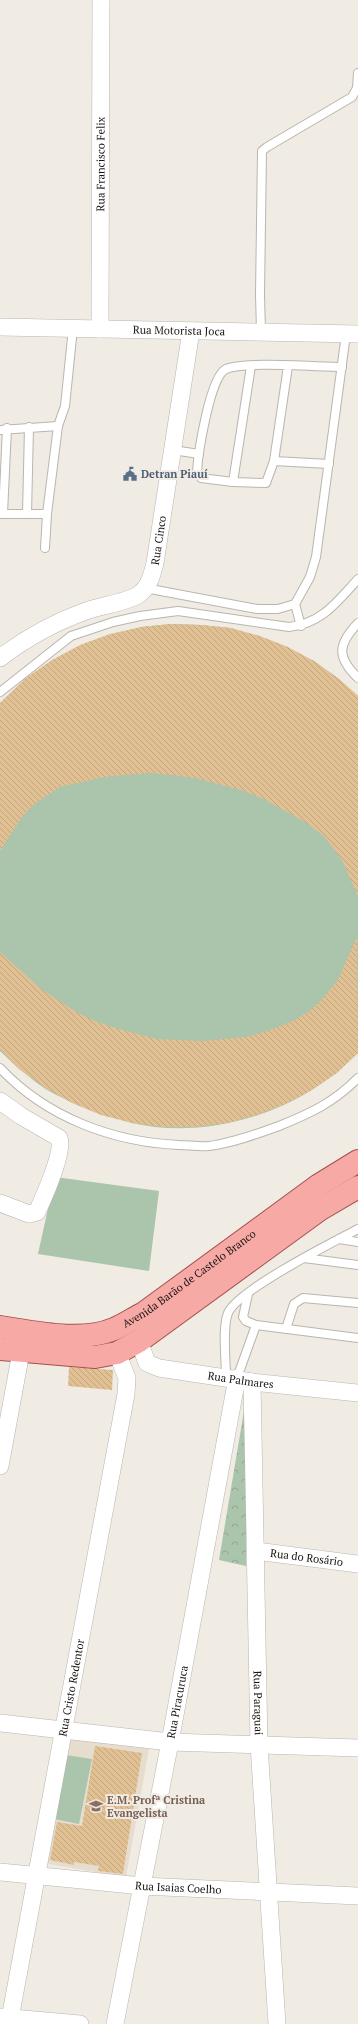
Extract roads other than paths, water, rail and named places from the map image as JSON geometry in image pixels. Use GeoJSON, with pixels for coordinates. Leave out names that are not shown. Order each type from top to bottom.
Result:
{"type":"FeatureCollection","features":[{"type":"Feature","properties":{"kind":"main road","name":"Avenida Barão de Castelo Branco"},"geometry":{"type":"LineString","coordinates":[[0,1327],[35,1332],[89,1336],[114,1329],[144,1313],[319,1185],[358,1161]]}},
{"type":"Feature","properties":{"kind":"main road","name":"Avenida Barão de Castelo Branco"},"geometry":{"type":"LineString","coordinates":[[0,1349],[21,1352],[95,1357],[117,1353],[140,1341],[319,1210],[358,1186]]}},
{"type":"Feature","properties":{"kind":"street","name":"Rua Francisco Felix"},"geometry":{"type":"LineString","coordinates":[[100,329],[101,0]]}},
{"type":"Feature","properties":{"kind":"street","name":"Rua Motorista Joca"},"geometry":{"type":"LineString","coordinates":[[0,327],[352,334]]}},
{"type":"Feature","properties":{"kind":"street","name":"Rua Cinco"},"geometry":{"type":"LineString","coordinates":[[145,588],[152,577],[155,563],[191,330]]}},
{"type":"Feature","properties":{"kind":"street"},"geometry":{"type":"LineString","coordinates":[[0,658],[36,634],[60,622],[84,612],[138,595],[145,588]]}},
{"type":"Feature","properties":{"kind":"street"},"geometry":{"type":"LineString","coordinates":[[0,1101],[60,1140],[59,1154],[37,1212],[29,1214],[0,1203]]}},
{"type":"Feature","properties":{"kind":"street","name":"Rua Palmares"},"geometry":{"type":"LineString","coordinates":[[140,1341],[146,1361],[149,1364],[159,1368],[358,1393]]}},
{"type":"Feature","properties":{"kind":"street"},"geometry":{"type":"LineString","coordinates":[[0,1466],[21,1352]]}},
{"type":"Feature","properties":{"kind":"street","name":"Rua Cristo Redentor"},"geometry":{"type":"LineString","coordinates":[[6,2020],[36,1876],[126,1394],[127,1378],[117,1353]]}},
{"type":"Feature","properties":{"kind":"street","name":"Rua Paraguai"},"geometry":{"type":"LineString","coordinates":[[239,1379],[256,1551],[259,1745],[277,2024]]}},
{"type":"Feature","properties":{"kind":"street","name":"Rua Piracuruca"},"geometry":{"type":"LineString","coordinates":[[115,2024],[239,1379]]}},
{"type":"Feature","properties":{"kind":"street","name":"Rua do Rosário"},"geometry":{"type":"LineString","coordinates":[[256,1551],[358,1564]]}},
{"type":"Feature","properties":{"kind":"street"},"geometry":{"type":"LineString","coordinates":[[0,1723],[170,1742],[358,1748]]}},
{"type":"Feature","properties":{"kind":"street","name":"Rua Isaias Coelho"},"geometry":{"type":"LineString","coordinates":[[0,1872],[142,1886],[358,1896]]}},
{"type":"Feature","properties":{"kind":"street"},"geometry":{"type":"LineString","coordinates":[[6,2020],[80,2024]]}},
{"type":"Feature","properties":{"kind":"lane"},"geometry":{"type":"LineString","coordinates":[[261,331],[262,151],[352,98],[357,88],[358,73]]}},
{"type":"Feature","properties":{"kind":"lane"},"geometry":{"type":"LineString","coordinates":[[45,548],[47,514],[58,426],[65,406],[73,328]]}},
{"type":"Feature","properties":{"kind":"lane"},"geometry":{"type":"LineString","coordinates":[[301,626],[295,604],[310,576],[316,557],[342,367],[352,334]]}},
{"type":"Feature","properties":{"kind":"lane"},"geometry":{"type":"LineString","coordinates":[[288,366],[274,460],[266,483],[233,482],[201,478],[197,472],[198,454],[212,394],[220,374],[226,369],[251,366],[288,366],[342,367]]}},
{"type":"Feature","properties":{"kind":"lane"},"geometry":{"type":"LineString","coordinates":[[233,482],[251,366]]}},
{"type":"Feature","properties":{"kind":"lane"},"geometry":{"type":"LineString","coordinates":[[47,514],[1,514],[4,429],[58,426]]}},
{"type":"Feature","properties":{"kind":"lane"},"geometry":{"type":"LineString","coordinates":[[27,514],[29,427]]}},
{"type":"Feature","properties":{"kind":"lane"},"geometry":{"type":"LineString","coordinates":[[172,450],[198,454]]}},
{"type":"Feature","properties":{"kind":"lane"},"geometry":{"type":"LineString","coordinates":[[274,460],[329,464]]}},
{"type":"Feature","properties":{"kind":"lane"},"geometry":{"type":"LineString","coordinates":[[0,692],[71,636],[113,622],[140,616],[178,611],[289,627],[301,626],[321,616],[358,579]]}},
{"type":"Feature","properties":{"kind":"lane"},"geometry":{"type":"LineString","coordinates":[[145,588],[257,609],[278,609],[295,604]]}},
{"type":"Feature","properties":{"kind":"lane"},"geometry":{"type":"LineString","coordinates":[[358,623],[344,640],[341,652],[348,668],[358,678]]}},
{"type":"Feature","properties":{"kind":"lane"},"geometry":{"type":"LineString","coordinates":[[0,1068],[49,1108],[100,1132],[150,1144],[208,1146],[258,1134],[311,1113],[341,1095],[358,1078]]}},
{"type":"Feature","properties":{"kind":"lane"},"geometry":{"type":"LineString","coordinates":[[239,1379],[226,1326],[228,1313],[235,1304],[285,1268],[358,1229]]}},
{"type":"Feature","properties":{"kind":"lane"},"geometry":{"type":"LineString","coordinates":[[339,1239],[358,1242]]}},
{"type":"Feature","properties":{"kind":"lane"},"geometry":{"type":"LineString","coordinates":[[304,1258],[358,1265]]}},
{"type":"Feature","properties":{"kind":"lane"},"geometry":{"type":"LineString","coordinates":[[248,1294],[242,1317],[246,1321],[256,1326],[358,1338]]}},
{"type":"Feature","properties":{"kind":"lane"},"geometry":{"type":"LineString","coordinates":[[286,1329],[294,1304],[303,1298],[358,1303]]}},
{"type":"Feature","properties":{"kind":"lane"},"geometry":{"type":"LineString","coordinates":[[239,1379],[256,1326]]}},
{"type":"Feature","properties":{"kind":"place","name":"Detran Piauí"},"geometry":{"type":"Point","coordinates":[130,474]}},
{"type":"Feature","properties":{"kind":"place","name":"E.M. Profª Cristina Evangelista"},"geometry":{"type":"Point","coordinates":[96,1806]}}]}
